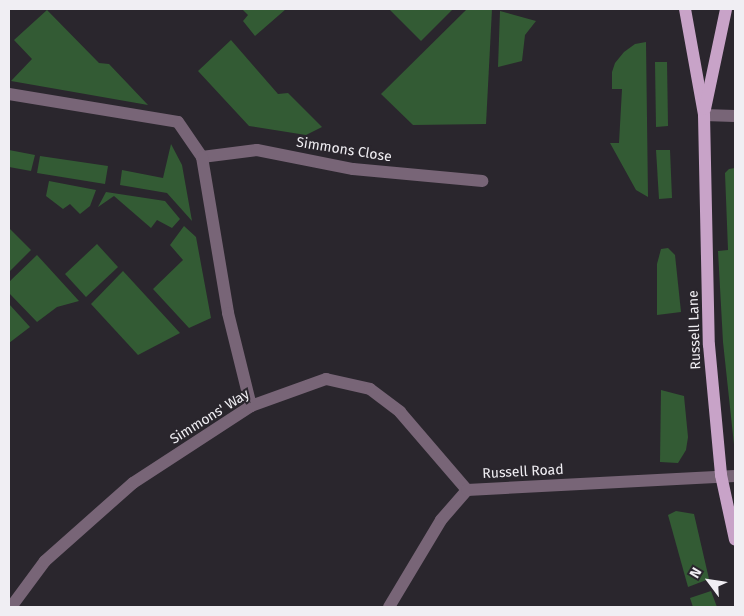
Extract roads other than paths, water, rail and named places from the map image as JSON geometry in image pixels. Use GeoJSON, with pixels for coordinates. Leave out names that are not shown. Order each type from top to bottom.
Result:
{"type":"FeatureCollection","features":[{"type":"Feature","properties":{"kind":"main road","name":"Russell Lane"},"geometry":{"type":"LineString","coordinates":[[685,9],[704,116],[709,345],[721,475],[735,540]]}},
{"type":"Feature","properties":{"kind":"main road","name":"Russell Lane"},"geometry":{"type":"LineString","coordinates":[[704,116],[726,9]]}},
{"type":"Feature","properties":{"kind":"street"},"geometry":{"type":"LineString","coordinates":[[9,94],[178,122],[202,157],[228,313],[251,406]]}},
{"type":"Feature","properties":{"kind":"street"},"geometry":{"type":"LineString","coordinates":[[704,116],[735,116]]}},
{"type":"Feature","properties":{"kind":"street","name":"Simmons Close"},"geometry":{"type":"LineString","coordinates":[[202,157],[258,150],[353,170],[482,181]]}},
{"type":"Feature","properties":{"kind":"street","name":"Simmons' Way"},"geometry":{"type":"LineString","coordinates":[[10,607],[45,561],[133,483],[251,406],[326,379],[370,389],[400,412],[467,490]]}},
{"type":"Feature","properties":{"kind":"street","name":"Russell Road"},"geometry":{"type":"LineString","coordinates":[[389,607],[441,520],[467,490],[721,475],[735,476]]}}]}
